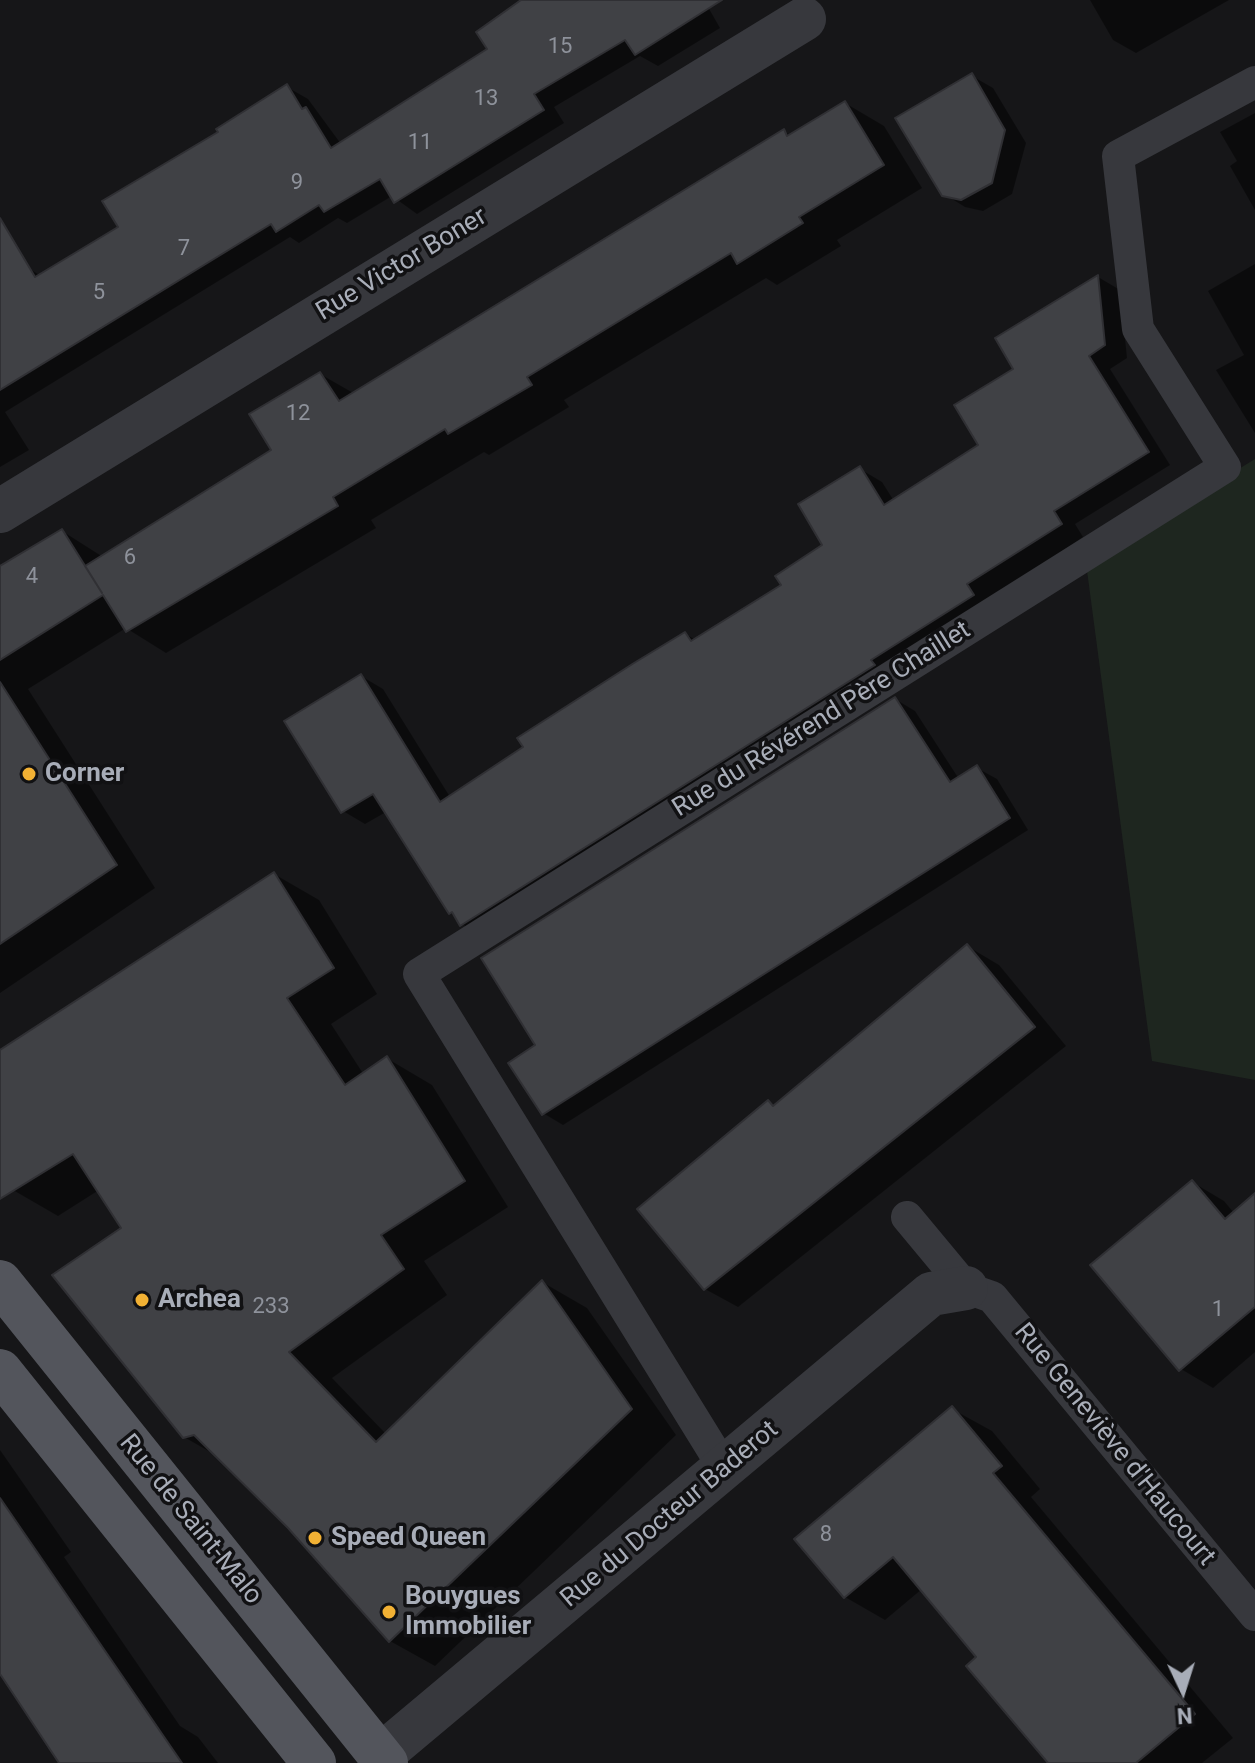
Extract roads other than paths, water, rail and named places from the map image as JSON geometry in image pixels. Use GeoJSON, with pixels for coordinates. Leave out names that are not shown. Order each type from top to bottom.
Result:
{"type":"FeatureCollection","features":[{"type":"Feature","properties":{"kind":"main road","name":"Rue de Saint-Malo"},"geometry":{"type":"LineString","coordinates":[[6,1300],[379,1761]]}},
{"type":"Feature","properties":{"kind":"main road","name":"Rue de Saint-Malo"},"geometry":{"type":"LineString","coordinates":[[0,1371],[314,1763]]}},
{"type":"Feature","properties":{"kind":"main road","name":"Rue de Saint-Malo"},"geometry":{"type":"LineString","coordinates":[[217,1640],[379,1761]]}},
{"type":"Feature","properties":{"kind":"street","name":"Rue Victor Boner"},"geometry":{"type":"LineString","coordinates":[[0,511],[804,19]]}},
{"type":"Feature","properties":{"kind":"street","name":"Rue du Docteur Baderot"},"geometry":{"type":"LineString","coordinates":[[379,1761],[931,1294],[936,1251]]}},
{"type":"Feature","properties":{"kind":"lane","name":"Rue du Révérend Père Chaillet"},"geometry":{"type":"LineString","coordinates":[[724,1468],[419,974],[1225,467],[1138,329],[1118,156],[1255,82]]}},
{"type":"Feature","properties":{"kind":"lane","name":"Rue Geneviève d'Haucourt"},"geometry":{"type":"LineString","coordinates":[[936,1251],[992,1297],[1191,1542],[1255,1615]]}},
{"type":"Feature","properties":{"kind":"place","name":"Corner"},"geometry":{"type":"Point","coordinates":[29,774]}},
{"type":"Feature","properties":{"kind":"place","name":"Archea"},"geometry":{"type":"Point","coordinates":[142,1300]}},
{"type":"Feature","properties":{"kind":"place","name":"Speed Queen"},"geometry":{"type":"Point","coordinates":[315,1538]}},
{"type":"Feature","properties":{"kind":"place","name":"Bouygues Immobilier"},"geometry":{"type":"Point","coordinates":[389,1612]}}]}
